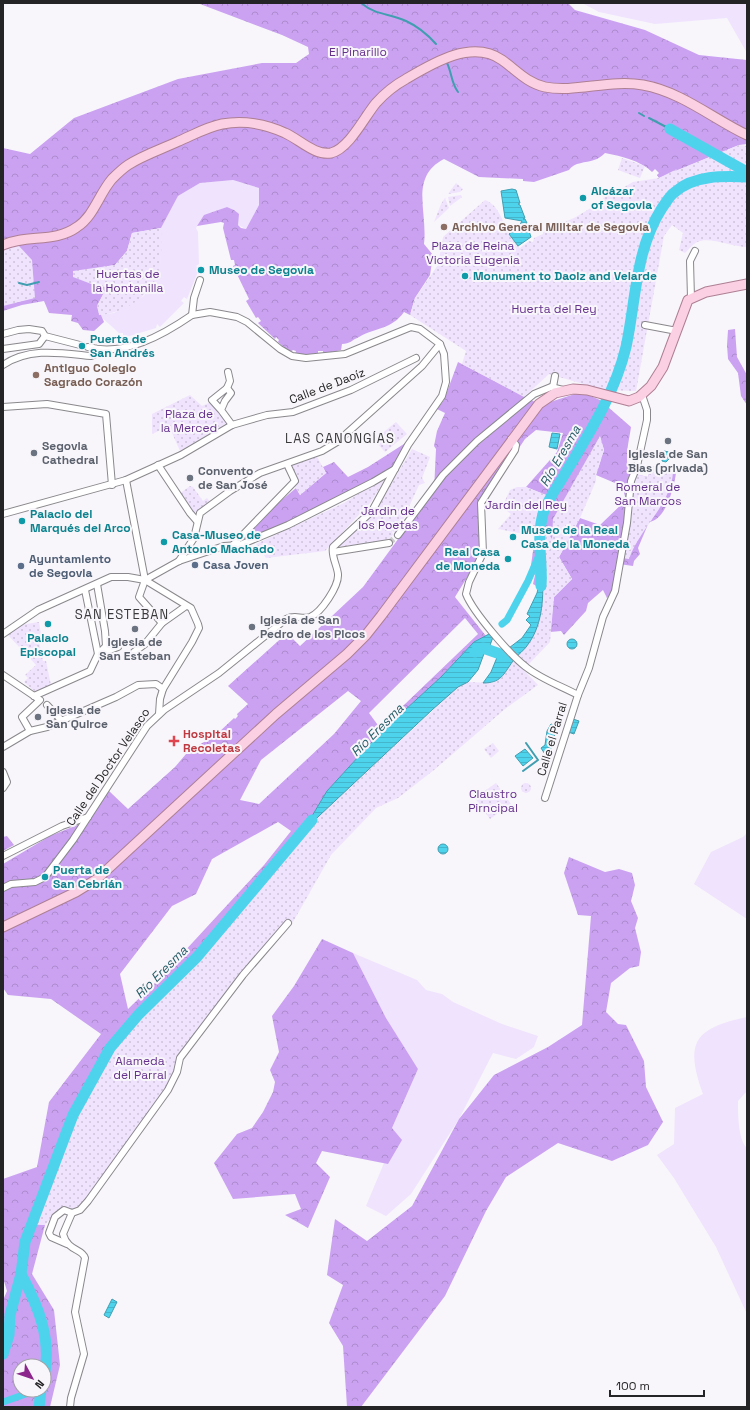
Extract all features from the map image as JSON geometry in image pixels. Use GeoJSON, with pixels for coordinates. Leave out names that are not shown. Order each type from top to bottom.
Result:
{"type":"FeatureCollection","features":[{"type":"Feature","properties":{"kind":"main road"},"geometry":{"type":"LineString","coordinates":[[3,245],[20,239],[60,236],[73,230],[88,217],[110,181],[129,164],[221,124],[247,123],[267,126],[293,136],[319,152],[328,153],[337,151],[347,143],[378,101],[392,88],[440,60],[465,54],[479,53],[493,55],[526,79],[546,87],[562,88],[613,83],[643,85],[661,90],[678,96],[747,135]]}},
{"type":"Feature","properties":{"kind":"main road"},"geometry":{"type":"LineString","coordinates":[[3,928],[76,892],[97,879],[276,714],[356,644],[381,616],[511,439],[539,404],[551,395],[563,390],[578,389],[591,391],[629,401],[642,395],[659,375],[677,331],[686,303],[691,298],[715,289],[747,284]]}},
{"type":"Feature","properties":{"kind":"street"},"geometry":{"type":"LineString","coordinates":[[691,298],[690,261],[695,251]]}},
{"type":"Feature","properties":{"kind":"street"},"geometry":{"type":"LineString","coordinates":[[192,315],[194,298],[200,280]]}},
{"type":"Feature","properties":{"kind":"street"},"geometry":{"type":"LineString","coordinates":[[88,347],[97,349],[127,347],[165,332],[192,315],[216,312],[238,317],[247,322],[280,349],[292,356],[306,358],[345,354],[411,327],[420,329],[438,346],[445,360],[444,389],[439,402],[408,445],[372,511],[333,547],[338,573],[337,585],[325,604],[316,613],[308,617],[295,616],[286,619],[219,673],[159,714]]}},
{"type":"Feature","properties":{"kind":"street"},"geometry":{"type":"LineString","coordinates":[[645,325],[677,331]]}},
{"type":"Feature","properties":{"kind":"street"},"geometry":{"type":"LineString","coordinates":[[3,334],[29,329],[42,331],[45,336],[80,345]]}},
{"type":"Feature","properties":{"kind":"street"},"geometry":{"type":"LineString","coordinates":[[3,349],[39,344],[45,336]]}},
{"type":"Feature","properties":{"kind":"street"},"geometry":{"type":"LineString","coordinates":[[176,563],[194,538],[200,513],[230,491],[260,473],[322,451],[337,442],[422,366],[438,346]]}},
{"type":"Feature","properties":{"kind":"street"},"geometry":{"type":"LineString","coordinates":[[3,365],[12,360],[38,353],[91,356],[97,349]]}},
{"type":"Feature","properties":{"kind":"street","name":"Calle de Daoíz"},"geometry":{"type":"LineString","coordinates":[[3,514],[126,480],[187,452],[232,424],[267,415],[293,412],[351,390],[416,358]]}},
{"type":"Feature","properties":{"kind":"street"},"geometry":{"type":"LineString","coordinates":[[228,372],[230,381],[227,388],[212,400],[222,410],[232,424]]}},
{"type":"Feature","properties":{"kind":"street"},"geometry":{"type":"LineString","coordinates":[[553,387],[555,376]]}},
{"type":"Feature","properties":{"kind":"street"},"geometry":{"type":"LineString","coordinates":[[398,535],[431,490],[464,453],[538,392],[553,387],[563,390]]}},
{"type":"Feature","properties":{"kind":"street"},"geometry":{"type":"LineString","coordinates":[[222,410],[225,401],[232,393],[227,388]]}},
{"type":"Feature","properties":{"kind":"street"},"geometry":{"type":"LineString","coordinates":[[578,695],[589,668],[603,617],[615,591],[627,523],[631,481],[637,466],[647,420],[647,410],[642,395]]}},
{"type":"Feature","properties":{"kind":"street"},"geometry":{"type":"LineString","coordinates":[[3,408],[47,404],[106,414],[112,485]]}},
{"type":"Feature","properties":{"kind":"street","name":"Calle el Parral"},"geometry":{"type":"LineString","coordinates":[[511,439],[516,445],[515,450],[481,503],[483,553],[466,591],[469,602],[492,631],[527,668],[578,695],[545,798]]}},
{"type":"Feature","properties":{"kind":"street"},"geometry":{"type":"LineString","coordinates":[[233,545],[295,480],[287,464]]}},
{"type":"Feature","properties":{"kind":"street"},"geometry":{"type":"LineString","coordinates":[[158,466],[177,496],[197,521]]}},
{"type":"Feature","properties":{"kind":"street"},"geometry":{"type":"LineString","coordinates":[[3,634],[38,610],[111,577],[128,577],[145,580],[176,563],[224,546],[240,545],[288,525],[373,482],[396,468]]}},
{"type":"Feature","properties":{"kind":"street"},"geometry":{"type":"LineString","coordinates":[[126,480],[145,580],[139,597],[162,624]]}},
{"type":"Feature","properties":{"kind":"street"},"geometry":{"type":"LineString","coordinates":[[333,552],[380,543],[389,543]]}},
{"type":"Feature","properties":{"kind":"street","name":"Calle del Doctor Velasco"},"geometry":{"type":"LineString","coordinates":[[3,888],[11,884],[31,882],[43,878],[73,840],[116,775],[140,735],[159,714],[160,699],[164,689],[192,642],[198,628],[192,610],[145,580]]}},
{"type":"Feature","properties":{"kind":"street"},"geometry":{"type":"LineString","coordinates":[[97,584],[107,643],[105,648],[98,654]]}},
{"type":"Feature","properties":{"kind":"street"},"geometry":{"type":"LineString","coordinates":[[34,696],[90,672],[94,666],[98,654],[85,590]]}},
{"type":"Feature","properties":{"kind":"street"},"geometry":{"type":"LineString","coordinates":[[134,652],[145,644],[162,624],[186,606]]}},
{"type":"Feature","properties":{"kind":"street"},"geometry":{"type":"LineString","coordinates":[[98,654],[118,647]]}},
{"type":"Feature","properties":{"kind":"street"},"geometry":{"type":"LineString","coordinates":[[3,675],[40,700],[22,717],[30,731]]}},
{"type":"Feature","properties":{"kind":"street"},"geometry":{"type":"LineString","coordinates":[[3,747],[30,731],[43,729],[116,697],[138,685],[156,684],[164,689]]}},
{"type":"Feature","properties":{"kind":"street"},"geometry":{"type":"LineString","coordinates":[[47,705],[61,720]]}},
{"type":"Feature","properties":{"kind":"street"},"geometry":{"type":"LineString","coordinates":[[3,772],[7,782],[3,788]]}},
{"type":"Feature","properties":{"kind":"street"},"geometry":{"type":"LineString","coordinates":[[3,856],[62,826],[88,817]]}},
{"type":"Feature","properties":{"kind":"street"},"geometry":{"type":"LineString","coordinates":[[70,1407],[71,1398],[84,1354],[75,1312],[85,1260],[84,1254],[73,1250],[67,1244],[51,1237],[49,1233],[56,1215],[64,1210],[72,1213],[80,1210],[88,1201],[168,1090],[175,1076],[180,1058],[243,975],[288,923]]}},
{"type":"Feature","properties":{"kind":"street"},"geometry":{"type":"LineString","coordinates":[[67,1244],[64,1232],[72,1213]]}},
{"type":"Feature","properties":{"kind":"green space","name":"El Pinarillo"},"geometry":{"type":"Polygon","coordinates":[[[192,3],[568,3],[575,10],[645,30],[699,55],[747,60],[747,144],[739,145],[659,178],[657,175],[659,173],[655,169],[652,172],[642,164],[623,157],[605,153],[595,160],[574,165],[569,170],[534,182],[523,181],[523,179],[479,177],[444,159],[433,167],[427,175],[423,185],[422,196],[425,232],[424,244],[433,255],[430,275],[415,298],[410,315],[404,312],[399,318],[389,325],[365,334],[349,343],[342,344],[341,350],[323,354],[323,351],[318,351],[318,354],[303,356],[295,354],[296,351],[293,350],[290,352],[278,342],[279,340],[276,337],[275,339],[258,323],[261,321],[258,317],[256,318],[246,301],[249,299],[233,266],[235,265],[234,260],[231,260],[223,228],[224,223],[221,222],[197,226],[204,215],[227,207],[239,214],[238,225],[241,228],[246,229],[259,205],[259,188],[233,180],[200,183],[178,196],[161,228],[132,233],[127,251],[115,265],[73,272],[94,285],[107,287],[97,306],[104,322],[94,331],[83,330],[78,323],[71,321],[72,315],[49,313],[44,301],[22,305],[3,311],[3,148],[30,154],[74,118],[178,79],[262,63],[296,63],[309,54],[308,47],[282,35],[200,4],[192,3]]]}},
{"type":"Feature","properties":{"kind":"green space"},"geometry":{"type":"Polygon","coordinates":[[[582,3],[747,3],[747,53],[727,18],[655,24],[599,12],[582,3]]]}},
{"type":"Feature","properties":{"kind":"green space"},"geometry":{"type":"Polygon","coordinates":[[[739,145],[747,146],[747,247],[702,240],[695,243],[685,253],[679,250],[683,233],[672,225],[664,236],[636,391],[604,390],[549,374],[524,397],[462,364],[466,351],[410,315],[415,298],[438,265],[443,237],[485,200],[496,209],[510,236],[520,248],[529,241],[533,242],[534,238],[543,234],[543,232],[576,217],[604,200],[603,198],[622,190],[621,189],[633,182],[659,178],[677,169],[675,171],[739,145]]]}},
{"type":"Feature","properties":{"kind":"green space"},"geometry":{"type":"Polygon","coordinates":[[[622,158],[645,166],[640,178],[618,170],[622,158]]]}},
{"type":"Feature","properties":{"kind":"green space"},"geometry":{"type":"Polygon","coordinates":[[[233,180],[259,188],[259,205],[246,229],[238,225],[234,210],[227,207],[204,216],[196,228],[198,232],[199,264],[196,266],[199,269],[187,299],[184,297],[181,301],[184,303],[160,327],[157,324],[156,328],[123,338],[123,333],[119,333],[99,315],[114,313],[144,296],[160,266],[161,228],[178,196],[200,183],[233,180]]]}},
{"type":"Feature","properties":{"kind":"green space"},"geometry":{"type":"Polygon","coordinates":[[[456,183],[463,189],[460,192],[448,194],[456,183]]]}},
{"type":"Feature","properties":{"kind":"green space"},"geometry":{"type":"Polygon","coordinates":[[[461,195],[462,197],[450,206],[448,197],[461,195]]]}},
{"type":"Feature","properties":{"kind":"green space"},"geometry":{"type":"Polygon","coordinates":[[[445,198],[449,208],[434,222],[441,204],[445,198]]]}},
{"type":"Feature","properties":{"kind":"green space","name":"Huertas de la Hontanilla"},"geometry":{"type":"Polygon","coordinates":[[[161,228],[160,266],[152,285],[146,293],[129,306],[99,315],[97,306],[107,287],[94,285],[73,277],[73,271],[115,265],[127,251],[132,233],[161,228]]]}},
{"type":"Feature","properties":{"kind":"green space"},"geometry":{"type":"Polygon","coordinates":[[[18,245],[32,260],[35,298],[3,306],[3,250],[18,245]]]}},
{"type":"Feature","properties":{"kind":"green space"},"geometry":{"type":"Polygon","coordinates":[[[735,329],[737,357],[747,375],[747,405],[741,396],[738,373],[728,359],[728,330],[735,329]]]}},
{"type":"Feature","properties":{"kind":"green space"},"geometry":{"type":"Polygon","coordinates":[[[458,362],[541,405],[581,392],[600,400],[631,427],[627,460],[630,473],[633,478],[635,474],[648,477],[651,466],[676,473],[668,502],[660,515],[655,520],[649,522],[638,548],[640,554],[634,561],[633,566],[619,564],[614,591],[607,598],[603,590],[588,603],[586,611],[564,635],[561,631],[550,632],[554,597],[572,579],[559,557],[580,518],[600,525],[626,500],[622,486],[596,475],[604,450],[600,437],[552,540],[541,523],[538,537],[542,571],[538,587],[533,584],[535,575],[530,572],[538,516],[553,498],[526,487],[557,452],[563,433],[536,430],[525,439],[479,508],[479,558],[455,597],[486,636],[474,642],[441,677],[381,732],[327,791],[303,831],[197,957],[139,1014],[32,1224],[45,1225],[32,1274],[54,1310],[60,1365],[50,1407],[3,1407],[3,1300],[7,1291],[3,1278],[3,1179],[37,1167],[49,1102],[101,1034],[51,999],[8,995],[3,988],[3,864],[50,836],[85,822],[108,790],[128,809],[175,767],[186,754],[190,753],[188,751],[213,737],[215,739],[218,736],[217,734],[234,718],[235,719],[238,716],[237,714],[248,704],[228,686],[287,633],[300,646],[363,587],[434,490],[436,449],[434,446],[437,431],[445,413],[437,409],[444,400],[458,362]],[[465,618],[369,713],[380,728],[478,634],[465,618]],[[348,691],[261,760],[240,800],[259,804],[334,734],[361,701],[348,691]],[[278,822],[212,859],[196,894],[172,906],[120,974],[128,1009],[158,980],[264,865],[291,831],[278,822]]]}},
{"type":"Feature","properties":{"kind":"green space","name":"Plaza de la Merced"},"geometry":{"type":"Polygon","coordinates":[[[190,395],[202,406],[211,402],[227,423],[180,451],[169,426],[152,434],[152,414],[190,395]]]}},
{"type":"Feature","properties":{"kind":"green space"},"geometry":{"type":"Polygon","coordinates":[[[396,422],[407,434],[385,452],[374,440],[396,422]]]}},
{"type":"Feature","properties":{"kind":"green space"},"geometry":{"type":"Polygon","coordinates":[[[600,436],[604,450],[596,475],[596,481],[580,518],[559,557],[572,579],[554,597],[550,642],[528,665],[519,655],[529,643],[534,633],[543,591],[538,537],[541,522],[552,539],[553,519],[600,436]]]}},
{"type":"Feature","properties":{"kind":"green space"},"geometry":{"type":"Polygon","coordinates":[[[407,442],[395,466],[363,486],[282,526],[244,539],[276,505],[296,488],[300,495],[326,473],[323,467],[334,462],[348,477],[368,467],[407,442]]]}},
{"type":"Feature","properties":{"kind":"green space","name":"Jardin de los Poetas"},"geometry":{"type":"Polygon","coordinates":[[[412,449],[430,457],[422,478],[425,483],[419,485],[407,511],[409,512],[407,516],[405,516],[396,533],[392,531],[393,535],[387,540],[339,547],[339,544],[373,515],[412,449]]]}},
{"type":"Feature","properties":{"kind":"green space"},"geometry":{"type":"Polygon","coordinates":[[[316,455],[326,473],[300,495],[284,468],[316,455]]]}},
{"type":"Feature","properties":{"kind":"green space","name":"Romeral de San Marcos"},"geometry":{"type":"Polygon","coordinates":[[[651,466],[673,472],[671,484],[661,506],[640,537],[629,559],[622,558],[629,523],[635,474],[648,477],[651,466]]]}},
{"type":"Feature","properties":{"kind":"green space"},"geometry":{"type":"Polygon","coordinates":[[[384,481],[371,502],[325,551],[266,558],[256,544],[344,503],[377,482],[384,481]]]}},
{"type":"Feature","properties":{"kind":"green space"},"geometry":{"type":"Polygon","coordinates":[[[190,486],[193,487],[203,501],[207,498],[210,502],[193,514],[179,494],[190,486]]]}},
{"type":"Feature","properties":{"kind":"green space","name":"Jardín del Rey"},"geometry":{"type":"Polygon","coordinates":[[[517,487],[526,487],[554,498],[539,516],[535,536],[498,529],[511,514],[502,507],[510,490],[517,487]]]}},
{"type":"Feature","properties":{"kind":"green space"},"geometry":{"type":"Polygon","coordinates":[[[39,622],[42,640],[39,641],[43,661],[46,661],[51,685],[35,692],[24,682],[28,678],[25,675],[36,665],[7,634],[20,625],[39,622]]]}},
{"type":"Feature","properties":{"kind":"green space","name":"Alameda del Parral"},"geometry":{"type":"Polygon","coordinates":[[[514,660],[538,685],[505,709],[434,770],[398,798],[376,808],[331,855],[293,922],[288,923],[180,1058],[173,1081],[80,1210],[55,1213],[45,1225],[32,1224],[73,1115],[110,1048],[139,1014],[197,957],[303,831],[458,687],[468,682],[493,683],[504,674],[514,660]]]}},
{"type":"Feature","properties":{"kind":"green space"},"geometry":{"type":"Polygon","coordinates":[[[493,743],[499,751],[491,758],[484,749],[493,743]]]}},
{"type":"Feature","properties":{"kind":"green space","name":"Claustro Pirncipal"},"geometry":{"type":"Polygon","coordinates":[[[496,783],[511,804],[490,819],[475,798],[496,783]]]}},
{"type":"Feature","properties":{"kind":"green space"},"geometry":{"type":"Polygon","coordinates":[[[526,783],[531,788],[526,793],[521,788],[526,783]]]}},
{"type":"Feature","properties":{"kind":"green space"},"geometry":{"type":"Polygon","coordinates":[[[747,833],[747,919],[694,884],[711,852],[743,837],[747,833]]]}},
{"type":"Feature","properties":{"kind":"green space"},"geometry":{"type":"Polygon","coordinates":[[[7,836],[14,845],[3,851],[3,837],[7,836]]]}},
{"type":"Feature","properties":{"kind":"green space"},"geometry":{"type":"Polygon","coordinates":[[[569,857],[605,872],[619,869],[632,873],[635,885],[631,901],[638,918],[635,928],[641,952],[639,966],[630,968],[611,983],[606,1012],[618,1024],[626,1025],[644,1061],[646,1087],[663,1122],[648,1145],[612,1161],[558,1143],[506,1177],[486,1211],[445,1296],[361,1407],[347,1407],[343,1346],[329,1323],[343,1285],[327,1275],[335,1219],[367,1241],[412,1206],[459,1119],[494,1075],[548,1047],[582,1025],[591,916],[578,915],[564,873],[569,857]]]}},
{"type":"Feature","properties":{"kind":"green space"},"geometry":{"type":"Polygon","coordinates":[[[322,939],[353,953],[386,1018],[418,1069],[392,1128],[402,1140],[388,1164],[322,1151],[316,1163],[330,1177],[308,1228],[285,1215],[301,1209],[295,1194],[233,1199],[214,1163],[237,1134],[252,1128],[263,1112],[273,1092],[275,1082],[270,1070],[279,1052],[272,1016],[294,986],[322,939]]]}},
{"type":"Feature","properties":{"kind":"green space"},"geometry":{"type":"Polygon","coordinates":[[[353,953],[417,980],[426,990],[442,994],[453,1002],[502,1024],[538,1036],[534,1047],[516,1059],[493,1053],[459,1119],[411,1194],[386,1216],[366,1206],[384,1163],[392,1128],[418,1069],[386,1018],[353,953]]]}},
{"type":"Feature","properties":{"kind":"green space"},"geometry":{"type":"Polygon","coordinates":[[[747,1017],[747,1091],[738,1101],[738,1119],[740,1133],[747,1148],[747,1314],[716,1247],[674,1178],[657,1155],[674,1144],[675,1108],[703,1094],[697,1076],[695,1062],[695,1050],[698,1040],[705,1032],[716,1026],[747,1017]]]}},
{"type":"Feature","properties":{"kind":"water"},"geometry":{"type":"Polygon","coordinates":[[[512,189],[516,190],[520,203],[518,204],[520,205],[525,218],[523,219],[525,219],[527,223],[525,225],[527,225],[531,237],[518,246],[509,234],[519,226],[522,221],[505,218],[501,191],[512,189]]]}},
{"type":"Feature","properties":{"kind":"water"},"geometry":{"type":"Polygon","coordinates":[[[552,433],[560,434],[557,449],[549,447],[552,433]]]}},
{"type":"Feature","properties":{"kind":"water"},"geometry":{"type":"Polygon","coordinates":[[[664,451],[669,452],[669,459],[666,462],[662,461],[664,451]]]}},
{"type":"Feature","properties":{"kind":"water"},"geometry":{"type":"Polygon","coordinates":[[[542,571],[542,608],[534,635],[527,646],[498,680],[483,683],[491,672],[500,650],[505,651],[522,638],[531,625],[526,620],[530,616],[527,614],[537,593],[542,571]]]}},
{"type":"Feature","properties":{"kind":"water"},"geometry":{"type":"Polygon","coordinates":[[[489,634],[493,637],[488,651],[485,651],[478,670],[468,682],[458,687],[432,710],[303,831],[327,791],[381,732],[441,677],[474,642],[489,634]]]}},
{"type":"Feature","properties":{"kind":"water"},"geometry":{"type":"Polygon","coordinates":[[[570,639],[574,639],[576,640],[576,648],[570,649],[567,646],[567,642],[570,639]]]}},
{"type":"Feature","properties":{"kind":"water"},"geometry":{"type":"Polygon","coordinates":[[[573,719],[579,721],[574,734],[568,732],[573,719]]]}},
{"type":"Feature","properties":{"kind":"water"},"geometry":{"type":"Polygon","coordinates":[[[551,724],[557,726],[548,759],[541,748],[545,745],[547,731],[551,724]]]}},
{"type":"Feature","properties":{"kind":"water"},"geometry":{"type":"Polygon","coordinates":[[[525,749],[533,758],[523,766],[515,756],[525,749]]]}},
{"type":"Feature","properties":{"kind":"water"},"geometry":{"type":"Polygon","coordinates":[[[441,844],[445,844],[448,849],[445,854],[441,854],[438,851],[438,847],[441,844]]]}},
{"type":"Feature","properties":{"kind":"water"},"geometry":{"type":"Polygon","coordinates":[[[112,1299],[117,1302],[109,1318],[104,1315],[112,1299]]]}},
{"type":"Feature","properties":{"kind":"waterway"},"geometry":{"type":"LineString","coordinates":[[361,3],[372,10],[400,18],[410,23],[422,31],[436,44]]}},
{"type":"Feature","properties":{"kind":"waterway"},"geometry":{"type":"LineString","coordinates":[[447,63],[454,85],[458,92]]}},
{"type":"Feature","properties":{"kind":"waterway"},"geometry":{"type":"LineString","coordinates":[[639,113],[644,116]]}},
{"type":"Feature","properties":{"kind":"waterway"},"geometry":{"type":"LineString","coordinates":[[649,118],[670,129]]}},
{"type":"Feature","properties":{"kind":"waterway"},"geometry":{"type":"LineString","coordinates":[[670,129],[747,172]]}},
{"type":"Feature","properties":{"kind":"waterway","name":"Río Eresma"},"geometry":{"type":"LineString","coordinates":[[541,586],[540,532],[543,514],[550,498],[593,427],[609,396],[626,347],[641,258],[653,224],[669,198],[683,186],[691,182],[709,178],[747,177]]}},
{"type":"Feature","properties":{"kind":"waterway"},"geometry":{"type":"LineString","coordinates":[[19,283],[27,285],[39,282]]}},
{"type":"Feature","properties":{"kind":"waterway"},"geometry":{"type":"LineString","coordinates":[[502,624],[507,620],[528,581],[540,553]]}},
{"type":"Feature","properties":{"kind":"waterway","name":"Río Eresma"},"geometry":{"type":"LineString","coordinates":[[475,652],[483,648],[503,655],[513,653]]}},
{"type":"Feature","properties":{"kind":"waterway"},"geometry":{"type":"LineString","coordinates":[[523,771],[538,760],[526,743]]}},
{"type":"Feature","properties":{"kind":"waterway","name":"Río Eresma"},"geometry":{"type":"LineString","coordinates":[[3,1354],[9,1335],[10,1315],[21,1274],[25,1242],[73,1115],[110,1048],[139,1014],[197,957],[312,820]]}},
{"type":"Feature","properties":{"kind":"waterway"},"geometry":{"type":"LineString","coordinates":[[21,1274],[33,1299],[42,1324],[45,1337],[46,1358]]}},
{"type":"Feature","properties":{"kind":"waterway"},"geometry":{"type":"LineString","coordinates":[[3,1402],[14,1398]]}},
{"type":"Feature","properties":{"kind":"waterway"},"geometry":{"type":"LineString","coordinates":[[39,1407],[40,1398]]}},
{"type":"Feature","properties":{"kind":"tunnel"},"geometry":{"type":"LineString","coordinates":[[389,543],[398,535]]}},
{"type":"Feature","properties":{"kind":"place","name":"Alcázar of Segovia"},"geometry":{"type":"Point","coordinates":[583,198]}},
{"type":"Feature","properties":{"kind":"place","name":"Archivo General Militar de Segovia"},"geometry":{"type":"Point","coordinates":[444,227]}},
{"type":"Feature","properties":{"kind":"place","name":"Museo de Segovia"},"geometry":{"type":"Point","coordinates":[201,270]}},
{"type":"Feature","properties":{"kind":"place","name":"Monument to Daoiz and Velarde"},"geometry":{"type":"Point","coordinates":[465,276]}},
{"type":"Feature","properties":{"kind":"place","name":"Puerta de San Andrés"},"geometry":{"type":"Point","coordinates":[82,346]}},
{"type":"Feature","properties":{"kind":"place","name":"Antiguo Colegio Sagrado Corazón"},"geometry":{"type":"Point","coordinates":[36,375]}},
{"type":"Feature","properties":{"kind":"place","name":"Iglesia de San Blas (privada)"},"geometry":{"type":"Point","coordinates":[668,441]}},
{"type":"Feature","properties":{"kind":"place","name":"Segovia Cathedral"},"geometry":{"type":"Point","coordinates":[34,453]}},
{"type":"Feature","properties":{"kind":"place","name":"Convento de San José"},"geometry":{"type":"Point","coordinates":[190,478]}},
{"type":"Feature","properties":{"kind":"place","name":"Palacio del Marqués del Arco"},"geometry":{"type":"Point","coordinates":[22,521]}},
{"type":"Feature","properties":{"kind":"place","name":"Museo de la Real Casa de la Moneda"},"geometry":{"type":"Point","coordinates":[513,537]}},
{"type":"Feature","properties":{"kind":"place","name":"Casa-Museo de Antonio Machado"},"geometry":{"type":"Point","coordinates":[164,542]}},
{"type":"Feature","properties":{"kind":"place","name":"Real Casa de Moneda"},"geometry":{"type":"Point","coordinates":[508,559]}},
{"type":"Feature","properties":{"kind":"place","name":"Casa Joven"},"geometry":{"type":"Point","coordinates":[195,565]}},
{"type":"Feature","properties":{"kind":"place","name":"Ayuntamiento de Segovia"},"geometry":{"type":"Point","coordinates":[21,566]}},
{"type":"Feature","properties":{"kind":"place","name":"Palacio Episcopal"},"geometry":{"type":"Point","coordinates":[48,624]}},
{"type":"Feature","properties":{"kind":"place","name":"Iglesia de San Pedro de los Picos"},"geometry":{"type":"Point","coordinates":[252,627]}},
{"type":"Feature","properties":{"kind":"place","name":"Iglesia de San Esteban"},"geometry":{"type":"Point","coordinates":[135,629]}},
{"type":"Feature","properties":{"kind":"place","name":"Iglesia de San Quirce"},"geometry":{"type":"Point","coordinates":[38,717]}},
{"type":"Feature","properties":{"kind":"place","name":"Hospital Recoletas"},"geometry":{"type":"Point","coordinates":[174,741]}},
{"type":"Feature","properties":{"kind":"place","name":"Puerta de San Cebrián"},"geometry":{"type":"Point","coordinates":[45,877]}},
{"type":"Feature","properties":{"kind":"district","name":"LAS CANONGÍAS"},"geometry":{"type":"Point","coordinates":[340,438]}},
{"type":"Feature","properties":{"kind":"district","name":"SAN ESTEBAN"},"geometry":{"type":"Point","coordinates":[122,614]}},
{"type":"Feature","properties":{"kind":"park label","name":"Plaza de Reina Victoria Eugenia"},"geometry":{"type":"Point","coordinates":[473,253]}},
{"type":"Feature","properties":{"kind":"park label","name":"Huerta del Rey"},"geometry":{"type":"Point","coordinates":[554,309]}}]}
